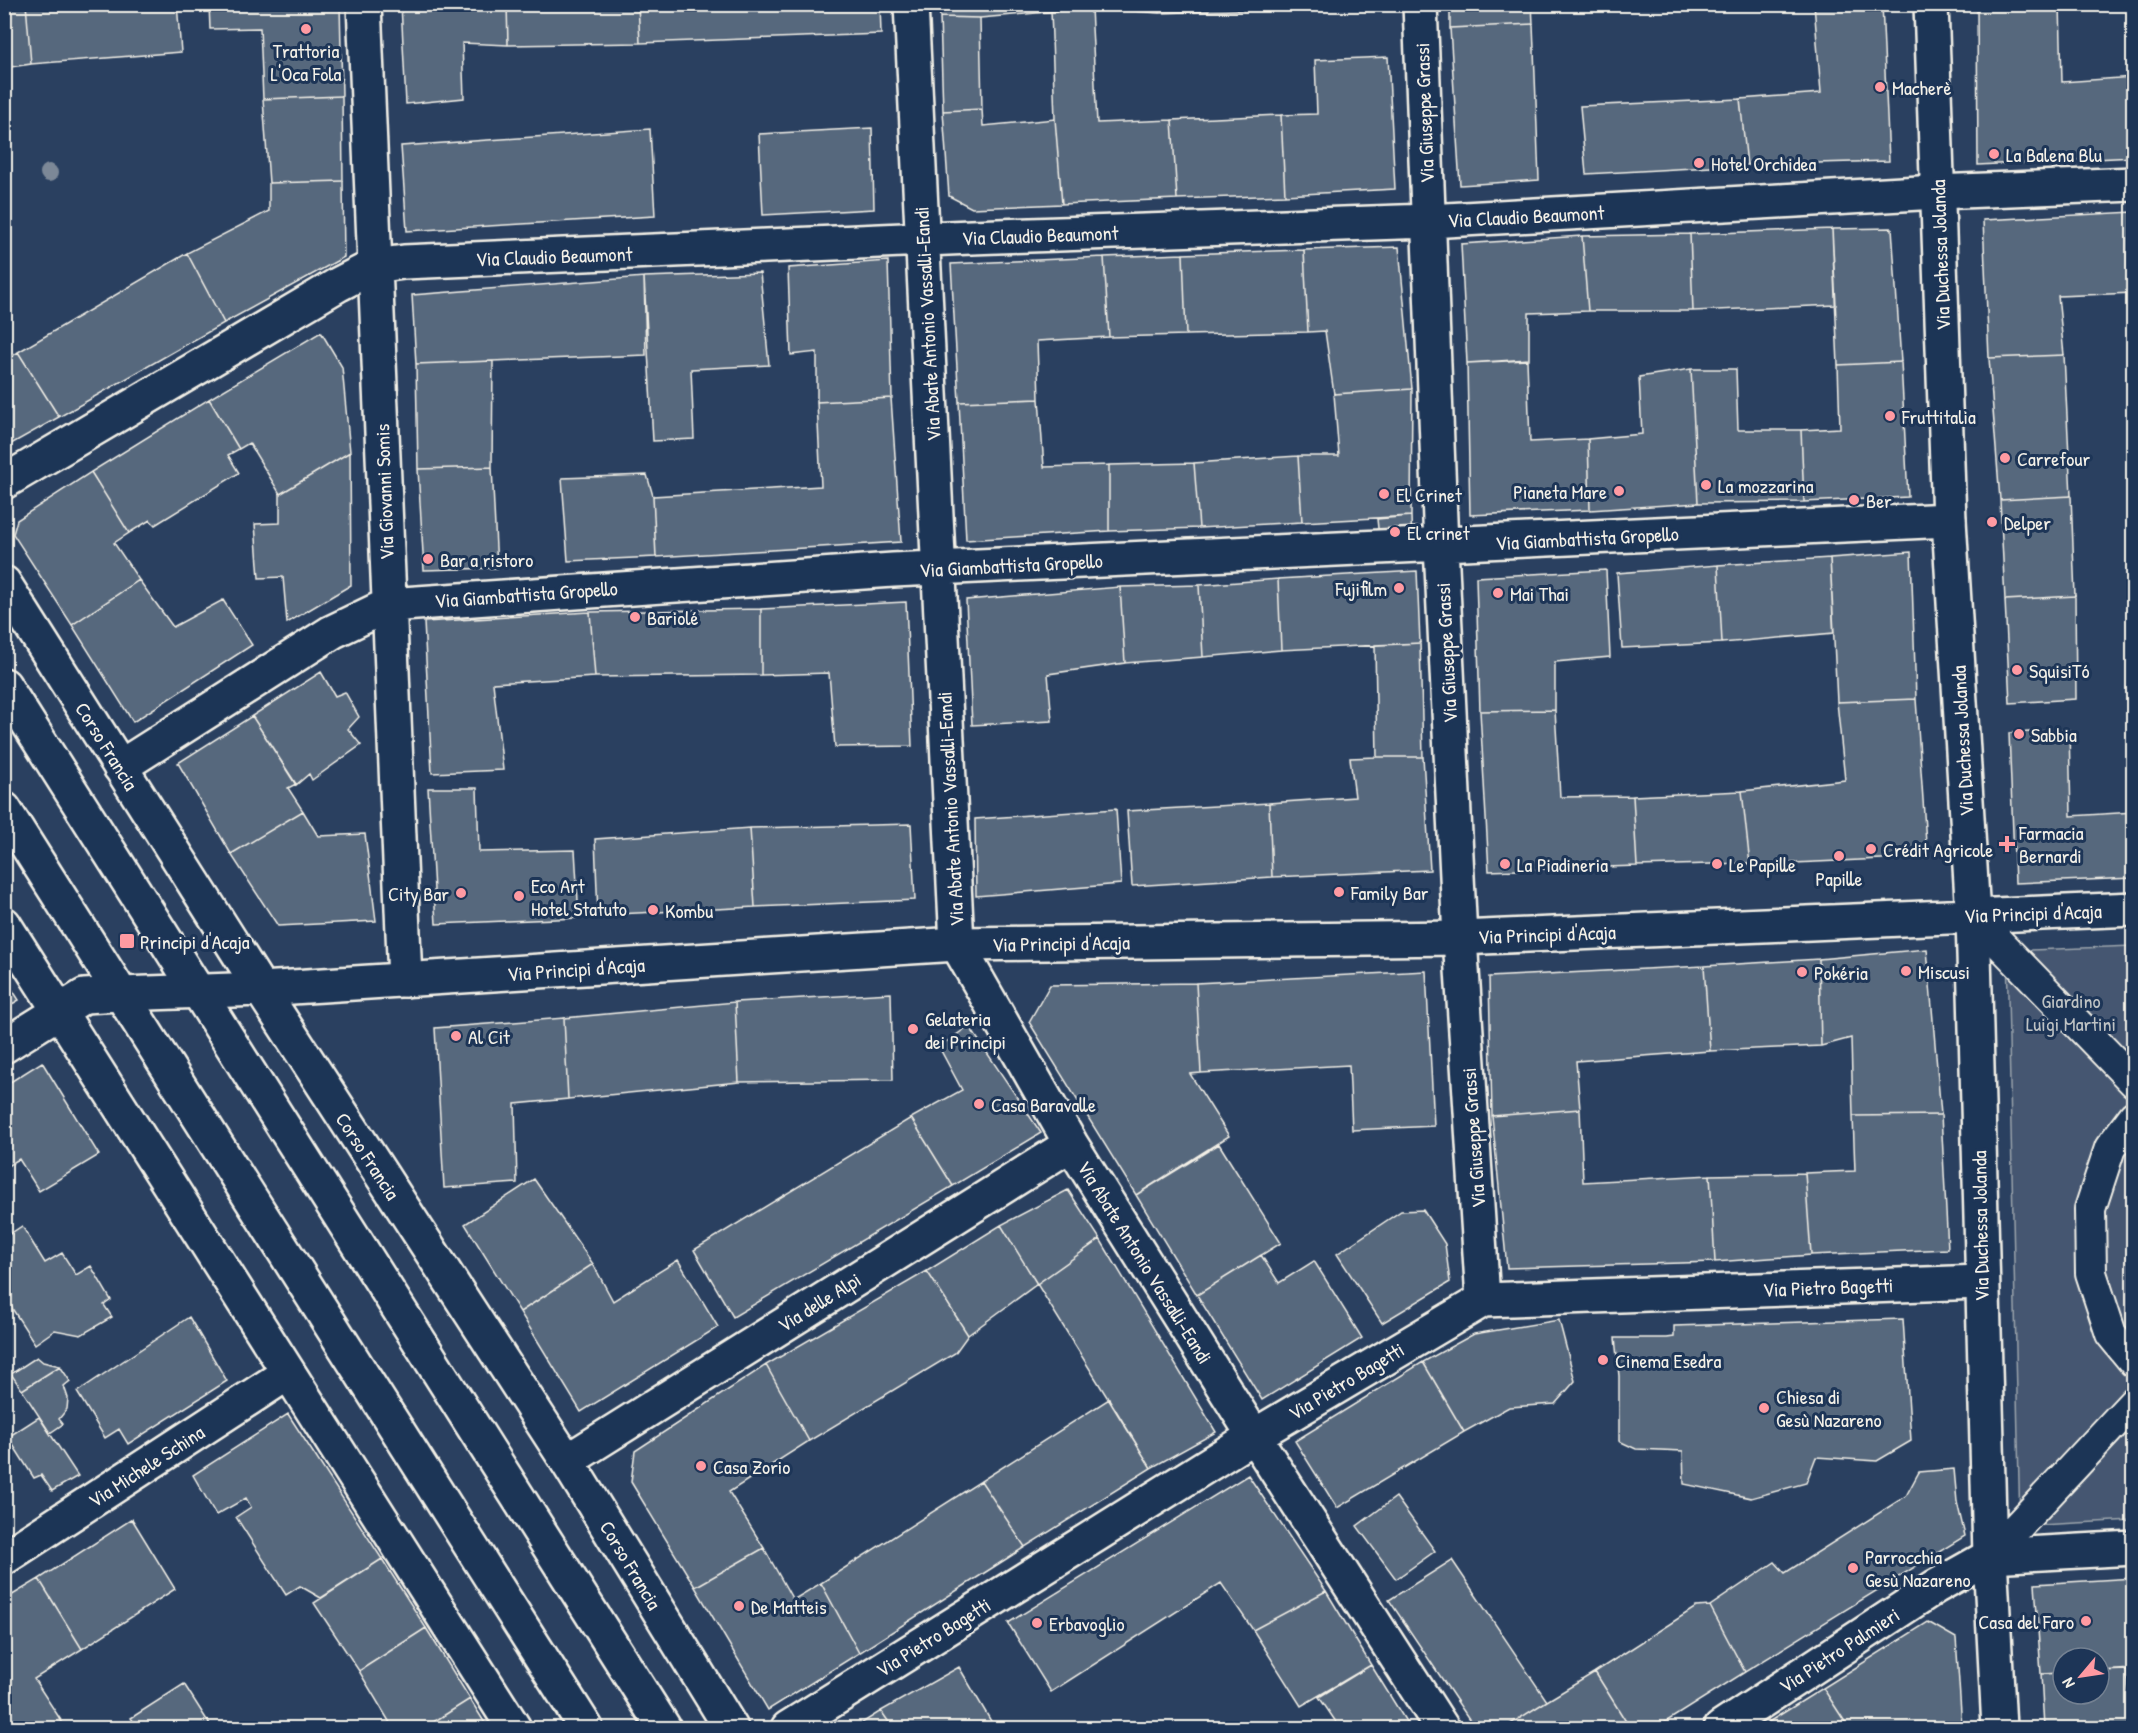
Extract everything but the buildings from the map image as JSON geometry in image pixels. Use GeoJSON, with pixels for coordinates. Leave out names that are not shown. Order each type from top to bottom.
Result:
{"type":"FeatureCollection","features":[{"type":"Feature","properties":{"kind":"street","name":"Via Giovanni Somis"},"geometry":{"type":"LineString","coordinates":[[364,4],[405,980]]}},
{"type":"Feature","properties":{"kind":"street","name":"Via Abate Antonio Vassalli-Eandi"},"geometry":{"type":"LineString","coordinates":[[912,4],[957,944],[1071,1143],[1254,1436],[1443,1728]]}},
{"type":"Feature","properties":{"kind":"street","name":"Via Giuseppe Grassi"},"geometry":{"type":"LineString","coordinates":[[1420,4],[1441,546],[1460,938],[1483,1300]]}},
{"type":"Feature","properties":{"kind":"street","name":"Via Duchessa Jolanda"},"geometry":{"type":"LineString","coordinates":[[1931,4],[1949,520],[1973,916],[1981,1282],[1990,1556],[1999,1728]]}},
{"type":"Feature","properties":{"kind":"street","name":"Via Claudio Beaumont"},"geometry":{"type":"LineString","coordinates":[[4,482],[339,284],[374,266],[404,262],[971,237],[1429,221],[1937,192],[2133,184]]}},
{"type":"Feature","properties":{"kind":"street","name":"Via Giambattista Gropello"},"geometry":{"type":"LineString","coordinates":[[120,767],[332,633],[388,604],[938,568],[1441,546],[1949,520]]}},
{"type":"Feature","properties":{"kind":"street","name":"Corso Francia"},"geometry":{"type":"LineString","coordinates":[[4,583],[261,989],[567,1461],[731,1728]]}},
{"type":"Feature","properties":{"kind":"street"},"geometry":{"type":"LineString","coordinates":[[4,685],[664,1728]]}},
{"type":"Feature","properties":{"kind":"street"},"geometry":{"type":"LineString","coordinates":[[4,809],[586,1728]]}},
{"type":"Feature","properties":{"kind":"street","name":"Via Principi d'Acaja"},"geometry":{"type":"LineString","coordinates":[[4,1046],[84,996],[261,989],[957,944],[1460,938],[2133,909]]}},
{"type":"Feature","properties":{"kind":"street"},"geometry":{"type":"LineString","coordinates":[[1973,916],[2133,1082]]}},
{"type":"Feature","properties":{"kind":"street"},"geometry":{"type":"LineString","coordinates":[[4,924],[514,1728]]}},
{"type":"Feature","properties":{"kind":"street"},"geometry":{"type":"LineString","coordinates":[[2133,1116],[2110,1148],[2090,1209],[2091,1273],[2112,1334],[2133,1362]]}},
{"type":"Feature","properties":{"kind":"street","name":"Via delle Alpi"},"geometry":{"type":"LineString","coordinates":[[567,1461],[1071,1143]]}},
{"type":"Feature","properties":{"kind":"street","name":"Via Pietro Bagetti"},"geometry":{"type":"LineString","coordinates":[[788,1728],[1254,1436],[1483,1300],[1981,1282]]}},
{"type":"Feature","properties":{"kind":"street","name":"Via Michele Schina"},"geometry":{"type":"LineString","coordinates":[[4,1558],[288,1373]]}},
{"type":"Feature","properties":{"kind":"street"},"geometry":{"type":"LineString","coordinates":[[1990,1556],[2133,1402]]}},
{"type":"Feature","properties":{"kind":"street","name":"Via Pietro Palmieri"},"geometry":{"type":"LineString","coordinates":[[1721,1728],[1935,1587],[1990,1556],[2133,1548]]}},
{"type":"Feature","properties":{"kind":"green space","name":"Giardino Luigi Martini"},"geometry":{"type":"Polygon","coordinates":[[[2133,946],[2133,1520],[2020,1526],[2007,951],[2133,946]]]}},
{"type":"Feature","properties":{"kind":"place","name":"Trattoria L'Oca Fola"},"geometry":{"type":"Point","coordinates":[306,29]}},
{"type":"Feature","properties":{"kind":"place","name":"Macherè"},"geometry":{"type":"Point","coordinates":[1880,87]}},
{"type":"Feature","properties":{"kind":"place","name":"La Balena Blu"},"geometry":{"type":"Point","coordinates":[1994,154]}},
{"type":"Feature","properties":{"kind":"place","name":"Hotel Orchidea"},"geometry":{"type":"Point","coordinates":[1699,163]}},
{"type":"Feature","properties":{"kind":"place","name":"Fruttitalia"},"geometry":{"type":"Point","coordinates":[1890,416]}},
{"type":"Feature","properties":{"kind":"place","name":"Carrefour"},"geometry":{"type":"Point","coordinates":[2005,458]}},
{"type":"Feature","properties":{"kind":"place","name":"La mozzarina"},"geometry":{"type":"Point","coordinates":[1706,485]}},
{"type":"Feature","properties":{"kind":"place","name":"Pianeta Mare"},"geometry":{"type":"Point","coordinates":[1619,491]}},
{"type":"Feature","properties":{"kind":"place","name":"El Crinet"},"geometry":{"type":"Point","coordinates":[1384,494]}},
{"type":"Feature","properties":{"kind":"place","name":"Ber"},"geometry":{"type":"Point","coordinates":[1854,500]}},
{"type":"Feature","properties":{"kind":"place","name":"Delper"},"geometry":{"type":"Point","coordinates":[1992,522]}},
{"type":"Feature","properties":{"kind":"place","name":"El crinet"},"geometry":{"type":"Point","coordinates":[1395,532]}},
{"type":"Feature","properties":{"kind":"place","name":"Bar a ristoro"},"geometry":{"type":"Point","coordinates":[428,559]}},
{"type":"Feature","properties":{"kind":"place","name":"Fujifilm"},"geometry":{"type":"Point","coordinates":[1399,588]}},
{"type":"Feature","properties":{"kind":"place","name":"Mai Thai"},"geometry":{"type":"Point","coordinates":[1498,593]}},
{"type":"Feature","properties":{"kind":"place","name":"Bariolé"},"geometry":{"type":"Point","coordinates":[635,617]}},
{"type":"Feature","properties":{"kind":"place","name":"SquisiTó"},"geometry":{"type":"Point","coordinates":[2017,670]}},
{"type":"Feature","properties":{"kind":"place","name":"Sabbia"},"geometry":{"type":"Point","coordinates":[2019,734]}},
{"type":"Feature","properties":{"kind":"place","name":"Farmacia Bernardi"},"geometry":{"type":"Point","coordinates":[2007,844]}},
{"type":"Feature","properties":{"kind":"place","name":"Crédit Agricole"},"geometry":{"type":"Point","coordinates":[1871,849]}},
{"type":"Feature","properties":{"kind":"place","name":"Papille"},"geometry":{"type":"Point","coordinates":[1839,856]}},
{"type":"Feature","properties":{"kind":"place","name":"La Piadineria"},"geometry":{"type":"Point","coordinates":[1505,864]}},
{"type":"Feature","properties":{"kind":"place","name":"Le Papille"},"geometry":{"type":"Point","coordinates":[1717,864]}},
{"type":"Feature","properties":{"kind":"place","name":"Family Bar"},"geometry":{"type":"Point","coordinates":[1339,892]}},
{"type":"Feature","properties":{"kind":"place","name":"City Bar"},"geometry":{"type":"Point","coordinates":[461,893]}},
{"type":"Feature","properties":{"kind":"place","name":"Eco Art Hotel Statuto"},"geometry":{"type":"Point","coordinates":[519,896]}},
{"type":"Feature","properties":{"kind":"place","name":"Kombu"},"geometry":{"type":"Point","coordinates":[653,910]}},
{"type":"Feature","properties":{"kind":"place","name":"Principi d'Acaja"},"geometry":{"type":"Point","coordinates":[127,941]}},
{"type":"Feature","properties":{"kind":"place","name":"Miscusi"},"geometry":{"type":"Point","coordinates":[1906,971]}},
{"type":"Feature","properties":{"kind":"place","name":"Pokéria"},"geometry":{"type":"Point","coordinates":[1802,972]}},
{"type":"Feature","properties":{"kind":"place","name":"Gelateria dei Principi"},"geometry":{"type":"Point","coordinates":[913,1029]}},
{"type":"Feature","properties":{"kind":"place","name":"Al Cit"},"geometry":{"type":"Point","coordinates":[456,1036]}},
{"type":"Feature","properties":{"kind":"place","name":"Casa Baravalle"},"geometry":{"type":"Point","coordinates":[979,1104]}},
{"type":"Feature","properties":{"kind":"place","name":"Cinema Esedra"},"geometry":{"type":"Point","coordinates":[1603,1360]}},
{"type":"Feature","properties":{"kind":"place","name":"Chiesa di Gesù Nazareno"},"geometry":{"type":"Point","coordinates":[1764,1408]}},
{"type":"Feature","properties":{"kind":"place","name":"Casa Zorio"},"geometry":{"type":"Point","coordinates":[701,1466]}},
{"type":"Feature","properties":{"kind":"place","name":"Parrocchia Gesù Nazareno"},"geometry":{"type":"Point","coordinates":[1853,1568]}},
{"type":"Feature","properties":{"kind":"place","name":"De Matteis"},"geometry":{"type":"Point","coordinates":[739,1606]}},
{"type":"Feature","properties":{"kind":"place","name":"Casa del Faro"},"geometry":{"type":"Point","coordinates":[2086,1621]}},
{"type":"Feature","properties":{"kind":"place","name":"Erbavoglio"},"geometry":{"type":"Point","coordinates":[1037,1623]}}]}
